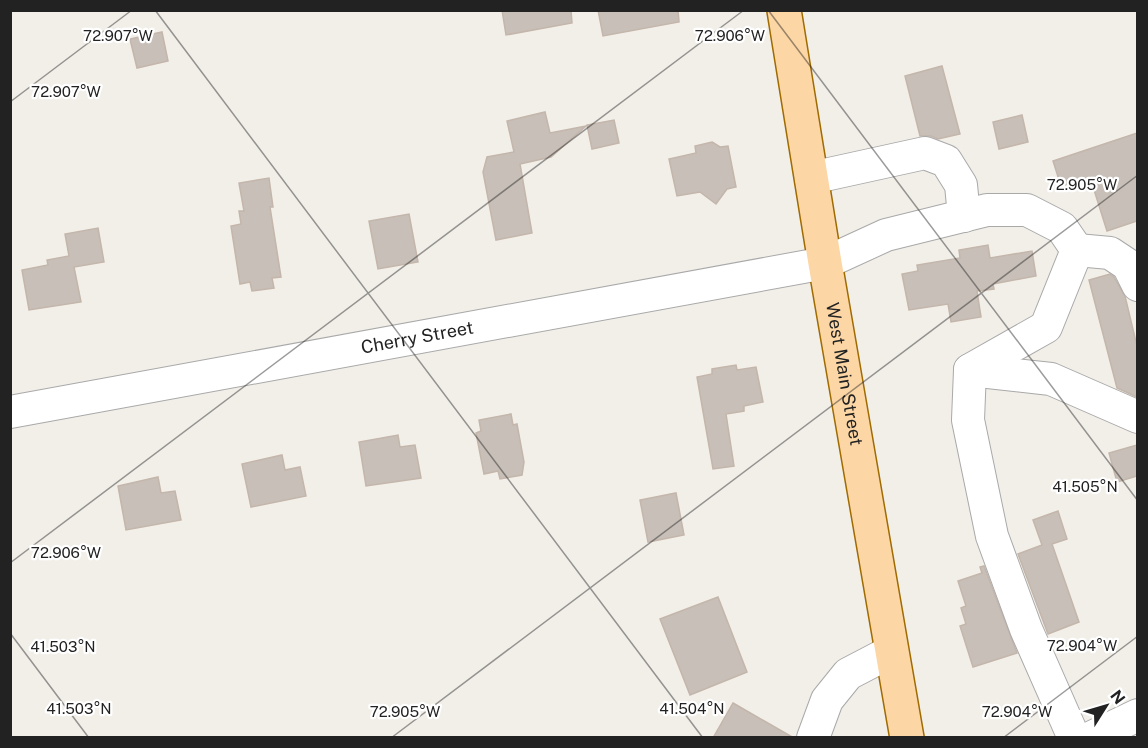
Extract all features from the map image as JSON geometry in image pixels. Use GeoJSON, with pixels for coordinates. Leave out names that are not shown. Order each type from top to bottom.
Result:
{"type":"FeatureCollection","features":[{"type":"Feature","properties":{"kind":"main road","name":"West Main Street"},"geometry":{"type":"LineString","coordinates":[[784,10],[907,738]]}},
{"type":"Feature","properties":{"kind":"street"},"geometry":{"type":"LineString","coordinates":[[812,178],[925,153],[946,161],[961,185],[964,216]]}},
{"type":"Feature","properties":{"kind":"street","name":"Cherry Street"},"geometry":{"type":"LineString","coordinates":[[10,412],[825,262],[886,235],[987,210],[1027,210],[1062,228],[1077,250]]}},
{"type":"Feature","properties":{"kind":"street"},"geometry":{"type":"LineString","coordinates":[[970,370],[1046,327],[1077,250],[1110,253],[1128,265],[1137,285]]}},
{"type":"Feature","properties":{"kind":"street"},"geometry":{"type":"LineString","coordinates":[[970,370],[1051,379],[1137,417]]}},
{"type":"Feature","properties":{"kind":"street"},"geometry":{"type":"LineString","coordinates":[[970,370],[968,420],[992,536],[1026,629],[1074,738]]}},
{"type":"Feature","properties":{"kind":"street"},"geometry":{"type":"LineString","coordinates":[[813,738],[827,699],[848,674],[892,651]]}},
{"type":"Feature","properties":{"kind":"street"},"geometry":{"type":"LineString","coordinates":[[1090,738],[1137,716]]}},
{"type":"Feature","properties":{"kind":"building"},"geometry":{"type":"Polygon","coordinates":[[[502,10],[571,10],[572,23],[506,35],[502,10]]]}},
{"type":"Feature","properties":{"kind":"building"},"geometry":{"type":"Polygon","coordinates":[[[598,10],[678,10],[679,22],[603,36],[598,10]]]}},
{"type":"Feature","properties":{"kind":"building"},"geometry":{"type":"Polygon","coordinates":[[[162,32],[168,61],[137,68],[130,39],[162,32]]]}},
{"type":"Feature","properties":{"kind":"building"},"geometry":{"type":"Polygon","coordinates":[[[942,66],[960,134],[938,139],[931,136],[920,136],[905,76],[942,66]]]}},
{"type":"Feature","properties":{"kind":"building"},"geometry":{"type":"Polygon","coordinates":[[[545,112],[550,133],[586,126],[551,157],[520,164],[532,233],[496,240],[483,172],[487,157],[514,152],[507,121],[545,112]]]}},
{"type":"Feature","properties":{"kind":"building"},"geometry":{"type":"Polygon","coordinates":[[[1022,115],[1028,142],[999,149],[993,122],[1022,115]]]}},
{"type":"Feature","properties":{"kind":"building"},"geometry":{"type":"Polygon","coordinates":[[[614,120],[619,143],[592,149],[587,125],[614,120]]]}},
{"type":"Feature","properties":{"kind":"building"},"geometry":{"type":"Polygon","coordinates":[[[1137,133],[1137,221],[1107,231],[1090,177],[1061,186],[1053,161],[1137,133]]]}},
{"type":"Feature","properties":{"kind":"building"},"geometry":{"type":"Polygon","coordinates":[[[712,142],[720,147],[728,146],[736,187],[727,189],[716,204],[700,192],[677,196],[669,159],[696,153],[695,146],[712,142]]]}},
{"type":"Feature","properties":{"kind":"building"},"geometry":{"type":"Polygon","coordinates":[[[269,178],[273,207],[270,207],[281,277],[272,278],[274,288],[252,291],[250,282],[240,284],[231,226],[241,224],[239,211],[244,211],[239,183],[269,178]]]}},
{"type":"Feature","properties":{"kind":"building"},"geometry":{"type":"Polygon","coordinates":[[[409,214],[418,262],[378,269],[369,221],[409,214]]]}},
{"type":"Feature","properties":{"kind":"building"},"geometry":{"type":"Polygon","coordinates":[[[98,228],[104,262],[74,267],[81,302],[29,310],[22,270],[48,265],[47,260],[69,256],[65,234],[98,228]]]}},
{"type":"Feature","properties":{"kind":"building"},"geometry":{"type":"Polygon","coordinates":[[[988,245],[990,258],[1032,251],[1036,276],[993,284],[994,289],[977,291],[981,317],[951,322],[948,304],[909,310],[902,274],[918,271],[917,265],[960,258],[959,250],[988,245]]]}},
{"type":"Feature","properties":{"kind":"building"},"geometry":{"type":"Polygon","coordinates":[[[1110,274],[1125,296],[1137,346],[1137,397],[1117,388],[1089,280],[1110,274]]]}},
{"type":"Feature","properties":{"kind":"building"},"geometry":{"type":"Polygon","coordinates":[[[736,365],[737,370],[756,367],[763,402],[744,406],[744,411],[726,414],[734,466],[713,469],[697,377],[712,374],[712,369],[736,365]]]}},
{"type":"Feature","properties":{"kind":"building"},"geometry":{"type":"Polygon","coordinates":[[[511,414],[513,425],[517,424],[524,462],[522,475],[500,479],[498,471],[484,474],[476,433],[481,431],[479,420],[511,414]]]}},
{"type":"Feature","properties":{"kind":"building"},"geometry":{"type":"Polygon","coordinates":[[[398,435],[400,447],[415,445],[421,478],[366,486],[359,442],[398,435]]]}},
{"type":"Feature","properties":{"kind":"building"},"geometry":{"type":"Polygon","coordinates":[[[1137,445],[1137,476],[1117,482],[1109,453],[1137,445]]]}},
{"type":"Feature","properties":{"kind":"building"},"geometry":{"type":"Polygon","coordinates":[[[282,455],[285,470],[300,467],[306,496],[251,507],[242,464],[282,455]]]}},
{"type":"Feature","properties":{"kind":"building"},"geometry":{"type":"Polygon","coordinates":[[[158,477],[161,493],[175,491],[181,520],[126,530],[118,486],[158,477]]]}},
{"type":"Feature","properties":{"kind":"building"},"geometry":{"type":"Polygon","coordinates":[[[676,493],[684,535],[648,542],[640,500],[676,493]]]}},
{"type":"Feature","properties":{"kind":"building"},"geometry":{"type":"Polygon","coordinates":[[[1058,511],[1067,539],[1052,544],[1079,622],[1048,634],[1018,554],[1042,545],[1033,520],[1058,511]]]}},
{"type":"Feature","properties":{"kind":"building"},"geometry":{"type":"Polygon","coordinates":[[[984,566],[1017,653],[973,667],[960,626],[966,624],[961,608],[966,606],[958,581],[982,573],[980,567],[984,566]]]}},
{"type":"Feature","properties":{"kind":"building"},"geometry":{"type":"Polygon","coordinates":[[[718,597],[747,672],[690,695],[660,619],[718,597]]]}},
{"type":"Feature","properties":{"kind":"building"},"geometry":{"type":"Polygon","coordinates":[[[733,703],[794,738],[713,738],[733,703]]]}}]}
